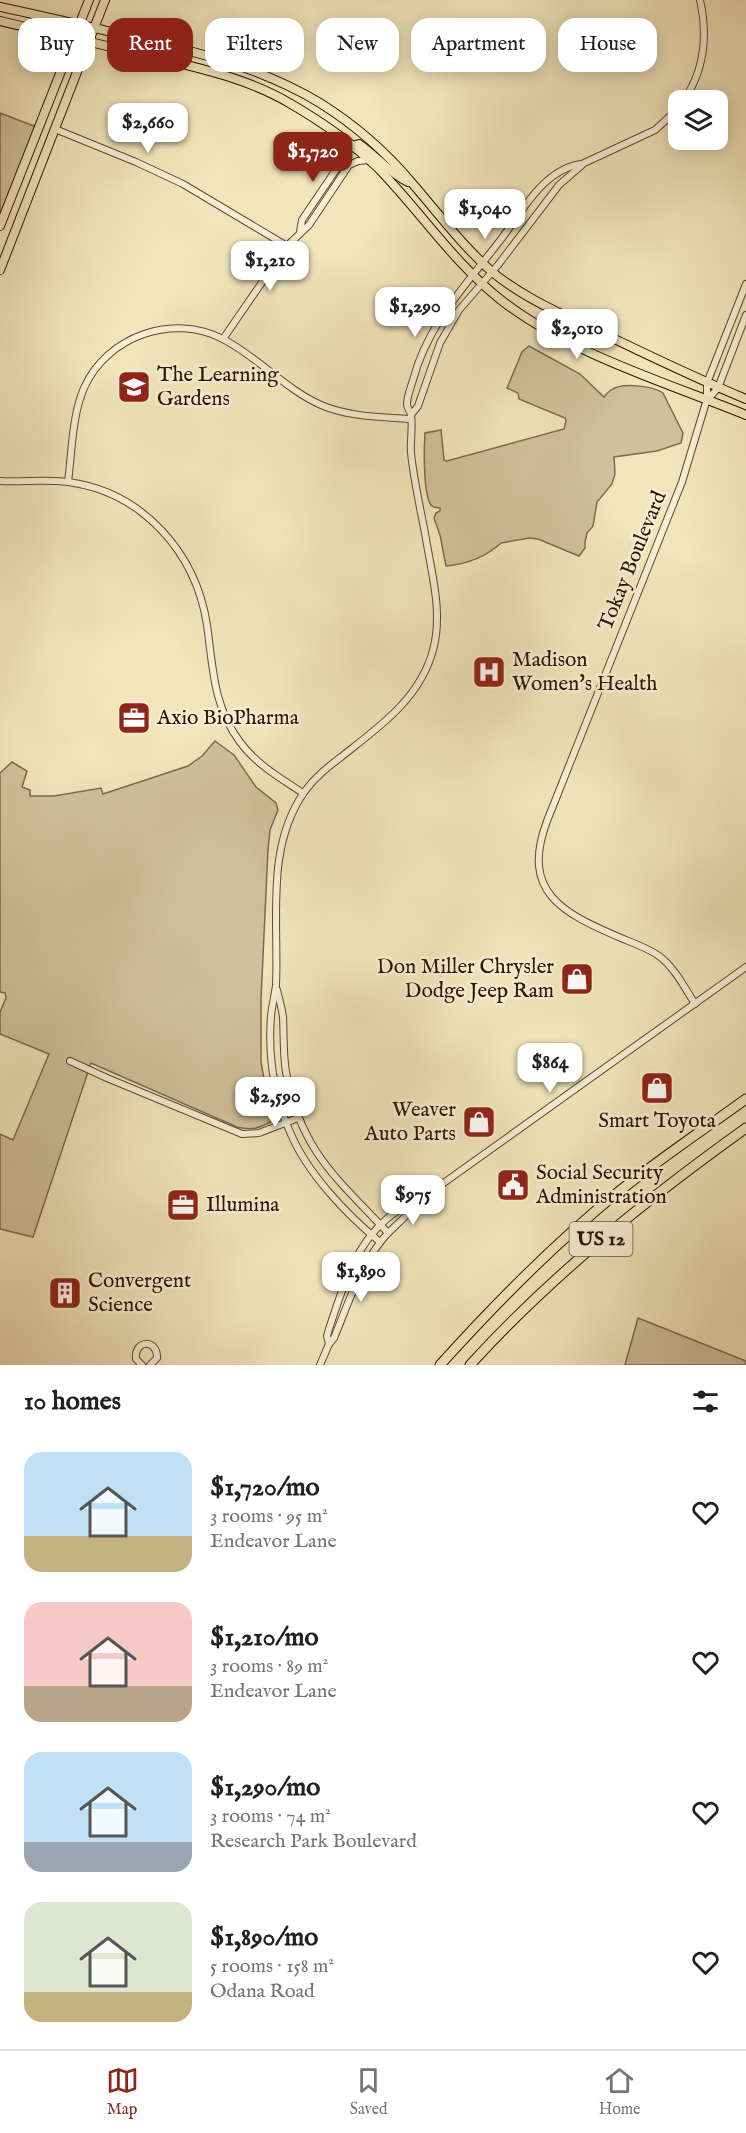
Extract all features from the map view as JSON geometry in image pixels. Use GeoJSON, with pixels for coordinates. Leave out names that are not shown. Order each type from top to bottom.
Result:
{"type":"FeatureCollection","features":[{"type":"Feature","properties":{"kind":"highway","name":"US 12"},"geometry":{"type":"LineString","coordinates":[[440,1365],[521,1279],[585,1220],[675,1149],[746,1099]]}},
{"type":"Feature","properties":{"kind":"highway","name":"US 12"},"geometry":{"type":"LineString","coordinates":[[470,1365],[521,1312],[592,1247],[643,1204],[746,1128]]}},
{"type":"Feature","properties":{"kind":"main road"},"geometry":{"type":"LineString","coordinates":[[82,18],[89,0]]}},
{"type":"Feature","properties":{"kind":"main road"},"geometry":{"type":"LineString","coordinates":[[95,25],[105,0]]}},
{"type":"Feature","properties":{"kind":"main road"},"geometry":{"type":"LineString","coordinates":[[0,7],[52,18]]}},
{"type":"Feature","properties":{"kind":"main road"},"geometry":{"type":"LineString","coordinates":[[0,21],[18,25]]}},
{"type":"Feature","properties":{"kind":"main road"},"geometry":{"type":"LineString","coordinates":[[95,28],[240,65],[285,84],[322,105],[350,124],[387,156],[463,244],[492,272],[540,302],[707,383],[746,399]]}},
{"type":"Feature","properties":{"kind":"main road"},"geometry":{"type":"LineString","coordinates":[[95,43],[201,68],[247,83],[289,102],[338,134],[369,160],[393,184],[446,249],[482,283],[521,314],[566,341],[746,415]]}},
{"type":"Feature","properties":{"kind":"main road"},"geometry":{"type":"LineString","coordinates":[[0,226],[61,72]]}},
{"type":"Feature","properties":{"kind":"main road"},"geometry":{"type":"LineString","coordinates":[[0,270],[77,72]]}},
{"type":"Feature","properties":{"kind":"main road"},"geometry":{"type":"LineString","coordinates":[[352,146],[359,144],[393,174],[413,184]]}},
{"type":"Feature","properties":{"kind":"street"},"geometry":{"type":"LineString","coordinates":[[691,90],[704,54],[705,31],[700,0]]}},
{"type":"Feature","properties":{"kind":"street"},"geometry":{"type":"LineString","coordinates":[[411,417],[418,406],[440,343],[450,324],[559,185],[582,165],[655,130],[668,118]]}},
{"type":"Feature","properties":{"kind":"street"},"geometry":{"type":"LineString","coordinates":[[55,129],[183,184],[287,246]]}},
{"type":"Feature","properties":{"kind":"street"},"geometry":{"type":"LineString","coordinates":[[300,232],[302,220],[352,146]]}},
{"type":"Feature","properties":{"kind":"street"},"geometry":{"type":"LineString","coordinates":[[223,339],[287,246],[309,225],[349,165],[369,160]]}},
{"type":"Feature","properties":{"kind":"street"},"geometry":{"type":"LineString","coordinates":[[380,1242],[312,1171],[299,1151],[286,1123],[278,1097],[271,1057],[271,1015],[276,986],[279,854],[289,818],[303,793],[329,766],[410,698],[424,675],[434,650],[438,611],[413,468],[411,417],[407,405],[423,349],[442,314],[529,200],[542,186],[572,165],[582,165]]}},
{"type":"Feature","properties":{"kind":"street","name":"Tokay Boulevard"},"geometry":{"type":"LineString","coordinates":[[695,1004],[678,977],[659,956],[568,914],[551,898],[541,878],[538,860],[540,839],[682,482],[707,399],[707,383],[745,288]]}},
{"type":"Feature","properties":{"kind":"street","name":"Tokay Boulevard"},"geometry":{"type":"LineString","coordinates":[[707,399],[718,388],[746,315]]}},
{"type":"Feature","properties":{"kind":"street"},"geometry":{"type":"LineString","coordinates":[[68,482],[81,398],[94,371],[106,356],[133,338],[165,329],[190,329],[223,339],[299,393],[322,405],[354,414],[411,417]]}},
{"type":"Feature","properties":{"kind":"street"},"geometry":{"type":"LineString","coordinates":[[0,481],[68,482],[99,490],[123,500],[152,520],[172,541],[189,566],[200,594],[207,624],[218,703],[227,721],[251,755],[265,768],[303,793]]}},
{"type":"Feature","properties":{"kind":"street"},"geometry":{"type":"LineString","coordinates":[[329,1344],[327,1336],[345,1280],[357,1255],[380,1225],[408,1204],[417,1202],[746,967]]}},
{"type":"Feature","properties":{"kind":"street"},"geometry":{"type":"LineString","coordinates":[[276,986],[283,1015],[286,1070],[298,1118],[312,1146],[330,1173],[388,1233]]}},
{"type":"Feature","properties":{"kind":"street"},"geometry":{"type":"LineString","coordinates":[[70,1061],[242,1134],[259,1133],[298,1118]]}},
{"type":"Feature","properties":{"kind":"street"},"geometry":{"type":"LineString","coordinates":[[320,1365],[363,1269],[380,1242],[412,1211],[417,1202]]}},
{"type":"Feature","properties":{"kind":"street"},"geometry":{"type":"LineString","coordinates":[[142,1365],[135,1355],[137,1348],[143,1344],[150,1344],[155,1348],[158,1355],[153,1364]]}},
{"type":"Feature","properties":{"kind":"shaded area"},"geometry":{"type":"Polygon","coordinates":[[[0,113],[39,128],[0,226],[0,113]]]}},
{"type":"Feature","properties":{"kind":"shaded area"},"geometry":{"type":"Polygon","coordinates":[[[529,346],[580,374],[604,397],[622,386],[652,388],[663,393],[683,433],[681,443],[657,451],[614,457],[615,474],[612,484],[597,502],[593,526],[587,533],[585,548],[579,556],[538,539],[529,538],[501,543],[476,559],[446,566],[434,518],[440,508],[431,505],[428,499],[425,433],[441,430],[444,460],[447,461],[564,429],[565,418],[519,399],[518,393],[507,388],[522,352],[529,346]]]}},
{"type":"Feature","properties":{"kind":"shaded area"},"geometry":{"type":"Polygon","coordinates":[[[215,741],[234,755],[256,787],[276,803],[278,810],[270,830],[268,850],[261,999],[261,1062],[274,1120],[256,1128],[237,1127],[91,1063],[33,1237],[0,1229],[0,1134],[13,1140],[49,1054],[0,1034],[0,1012],[6,998],[5,993],[0,992],[0,773],[12,762],[27,771],[22,787],[30,790],[30,796],[54,796],[101,788],[103,794],[188,766],[202,756],[215,741]]]}},
{"type":"Feature","properties":{"kind":"shaded area"},"geometry":{"type":"Polygon","coordinates":[[[638,1318],[746,1361],[746,1365],[625,1365],[638,1318]]]}},
{"type":"Feature","properties":{"kind":"place","name":"The Learning Gardens"},"geometry":{"type":"Point","coordinates":[134,387]}},
{"type":"Feature","properties":{"kind":"place","name":"Madison Women's Health"},"geometry":{"type":"Point","coordinates":[489,672]}},
{"type":"Feature","properties":{"kind":"place","name":"Axio BioPharma"},"geometry":{"type":"Point","coordinates":[134,718]}},
{"type":"Feature","properties":{"kind":"place","name":"Don Miller Chrysler Dodge Jeep Ram"},"geometry":{"type":"Point","coordinates":[577,979]}},
{"type":"Feature","properties":{"kind":"place","name":"Smart Toyota"},"geometry":{"type":"Point","coordinates":[657,1088]}},
{"type":"Feature","properties":{"kind":"place","name":"Weaver Auto Parts"},"geometry":{"type":"Point","coordinates":[479,1122]}},
{"type":"Feature","properties":{"kind":"place","name":"Social Security Administration"},"geometry":{"type":"Point","coordinates":[513,1185]}},
{"type":"Feature","properties":{"kind":"place","name":"Illumina"},"geometry":{"type":"Point","coordinates":[183,1205]}},
{"type":"Feature","properties":{"kind":"place","name":"Convergent Science"},"geometry":{"type":"Point","coordinates":[65,1293]}}]}
